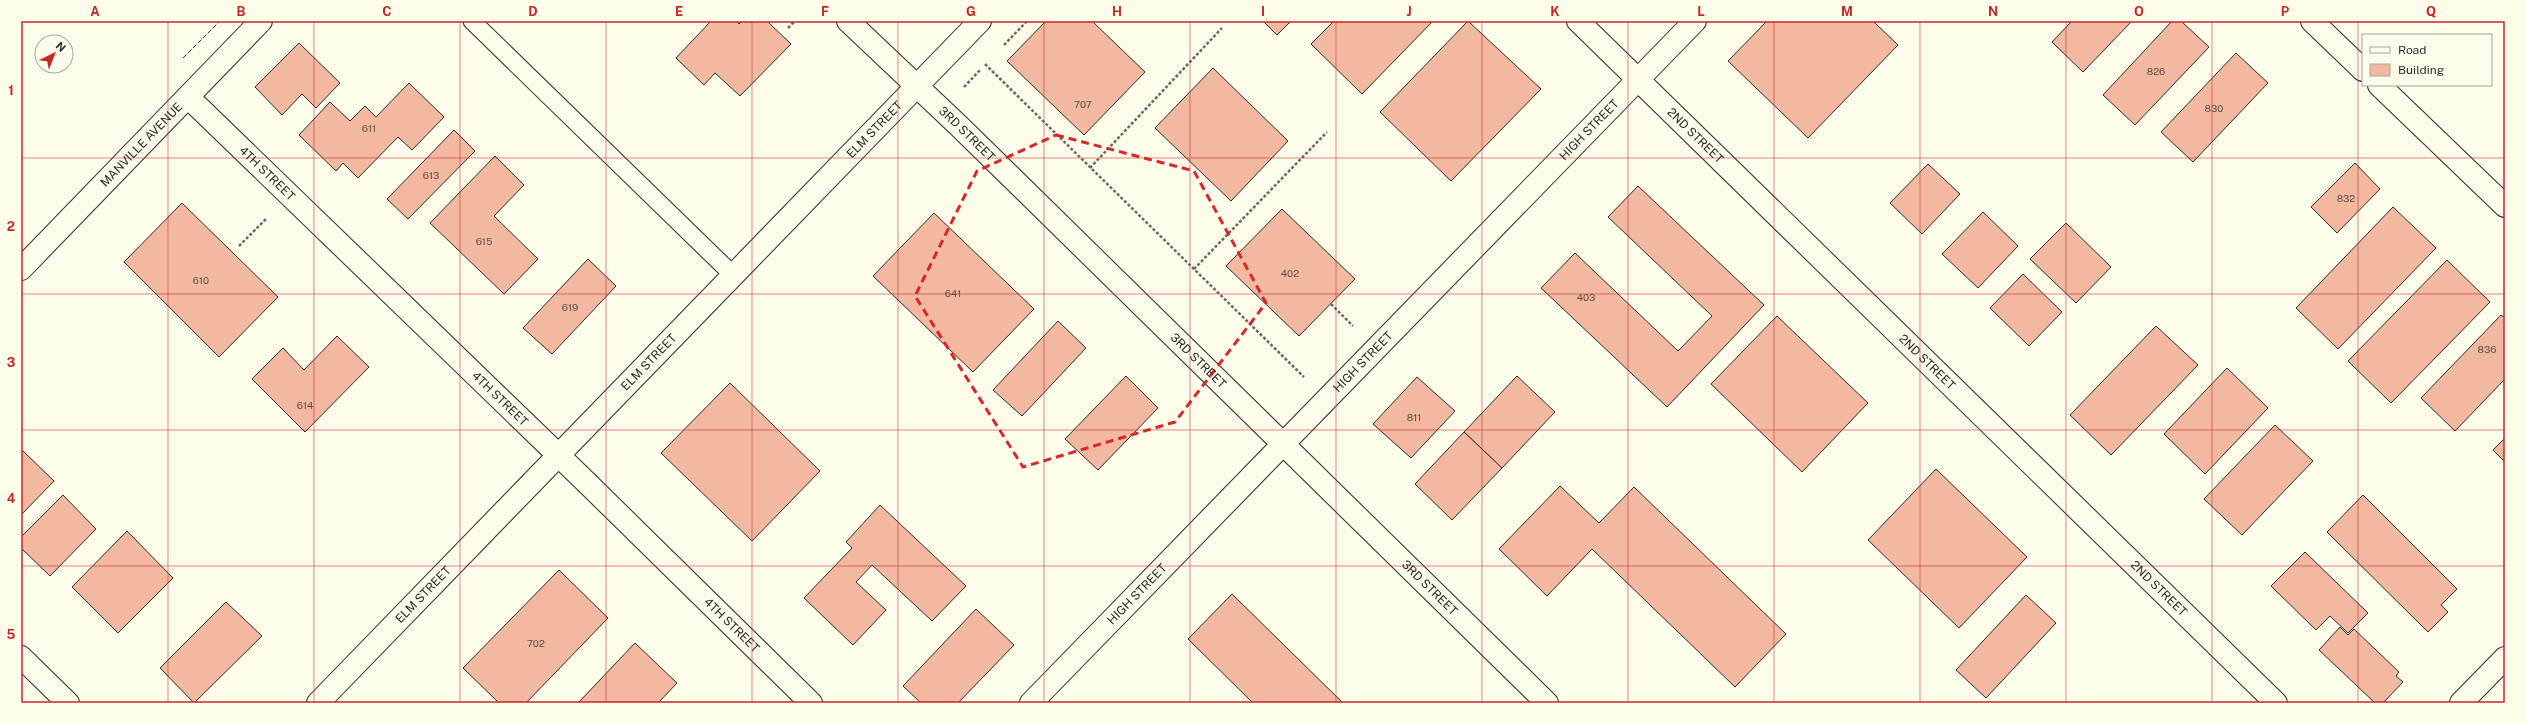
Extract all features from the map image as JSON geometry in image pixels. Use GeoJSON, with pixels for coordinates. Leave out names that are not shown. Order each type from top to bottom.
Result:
{"type":"FeatureCollection","features":[{"type":"Feature","properties":{"kind":"street","name":"MANVILLE AVENUE"},"geometry":{"type":"LineString","coordinates":[[21,269],[261,21]]}},
{"type":"Feature","properties":{"kind":"street","name":"3RD STREET"},"geometry":{"type":"LineString","coordinates":[[848,21],[1547,703]]}},
{"type":"Feature","properties":{"kind":"street","name":"ELM STREET"},"geometry":{"type":"LineString","coordinates":[[318,703],[980,21]]}},
{"type":"Feature","properties":{"kind":"street","name":"2ND STREET"},"geometry":{"type":"LineString","coordinates":[[1578,21],[1796,236],[2276,703]]}},
{"type":"Feature","properties":{"kind":"street","name":"HIGH STREET"},"geometry":{"type":"LineString","coordinates":[[1031,703],[1695,21]]}},
{"type":"Feature","properties":{"kind":"street"},"geometry":{"type":"LineString","coordinates":[[2312,21],[2362,69]]}},
{"type":"Feature","properties":{"kind":"street"},"geometry":{"type":"LineString","coordinates":[[2380,86],[2505,206]]}},
{"type":"Feature","properties":{"kind":"street","name":"4TH STREET"},"geometry":{"type":"LineString","coordinates":[[188,97],[559,455],[811,703]]}},
{"type":"Feature","properties":{"kind":"street"},"geometry":{"type":"LineString","coordinates":[[21,658],[68,703]]}},
{"type":"Feature","properties":{"kind":"street"},"geometry":{"type":"LineString","coordinates":[[2462,703],[2505,658]]}},
{"type":"Feature","properties":{"kind":"lane"},"geometry":{"type":"LineString","coordinates":[[472,21],[733,275]]}},
{"type":"Feature","properties":{"kind":"path"},"geometry":{"type":"LineString","coordinates":[[788,28],[795,21]]}},
{"type":"Feature","properties":{"kind":"path"},"geometry":{"type":"LineString","coordinates":[[1001,48],[1027,21]]}},
{"type":"Feature","properties":{"kind":"path"},"geometry":{"type":"LineString","coordinates":[[1090,168],[1222,28]]}},
{"type":"Feature","properties":{"kind":"path"},"geometry":{"type":"LineString","coordinates":[[960,92],[990,59]]}},
{"type":"Feature","properties":{"kind":"path"},"geometry":{"type":"LineString","coordinates":[[985,64],[1306,378]]}},
{"type":"Feature","properties":{"kind":"path"},"geometry":{"type":"LineString","coordinates":[[1194,269],[1327,132]]}},
{"type":"Feature","properties":{"kind":"path"},"geometry":{"type":"LineString","coordinates":[[239,246],[267,218]]}},
{"type":"Feature","properties":{"kind":"path"},"geometry":{"type":"LineString","coordinates":[[1331,304],[1355,327]]}},
{"type":"Feature","properties":{"kind":"highlighted area"},"geometry":{"type":"Polygon","coordinates":[[[1056,135],[1194,171],[1266,303],[1175,422],[1023,467],[915,296],[977,171],[1056,135]]]}},
{"type":"Feature","properties":{"kind":"building"},"geometry":{"type":"Polygon","coordinates":[[[711,21],[736,21],[739,24],[742,21],[767,21],[791,44],[740,96],[715,73],[704,85],[676,58],[711,21]]]}},
{"type":"Feature","properties":{"kind":"building"},"geometry":{"type":"Polygon","coordinates":[[[1046,21],[1092,21],[1145,72],[1084,135],[1007,61],[1046,21]]]}},
{"type":"Feature","properties":{"kind":"building"},"geometry":{"type":"Polygon","coordinates":[[[1263,21],[1291,21],[1277,35],[1263,21]]]}},
{"type":"Feature","properties":{"kind":"building"},"geometry":{"type":"Polygon","coordinates":[[[1334,21],[1433,21],[1362,94],[1311,44],[1334,21]]]}},
{"type":"Feature","properties":{"kind":"building"},"geometry":{"type":"Polygon","coordinates":[[[1468,21],[1541,89],[1451,181],[1380,112],[1468,21]]]}},
{"type":"Feature","properties":{"kind":"building"},"geometry":{"type":"Polygon","coordinates":[[[1767,21],[1873,21],[1898,45],[1808,138],[1728,61],[1767,21]]]}},
{"type":"Feature","properties":{"kind":"building"},"geometry":{"type":"Polygon","coordinates":[[[2072,21],[2132,21],[2083,72],[2052,42],[2072,21]]]}},
{"type":"Feature","properties":{"kind":"building"},"geometry":{"type":"Polygon","coordinates":[[[2172,21],[2181,21],[2209,47],[2135,125],[2103,95],[2172,21]]]}},
{"type":"Feature","properties":{"kind":"building"},"geometry":{"type":"Polygon","coordinates":[[[299,43],[340,83],[316,108],[302,94],[282,115],[255,87],[299,43]]]}},
{"type":"Feature","properties":{"kind":"building"},"geometry":{"type":"Polygon","coordinates":[[[2236,53],[2268,83],[2193,162],[2161,132],[2236,53]]]}},
{"type":"Feature","properties":{"kind":"building"},"geometry":{"type":"Polygon","coordinates":[[[1213,68],[1288,141],[1231,201],[1155,128],[1213,68]]]}},
{"type":"Feature","properties":{"kind":"building"},"geometry":{"type":"Polygon","coordinates":[[[409,83],[444,117],[412,150],[398,137],[358,178],[343,163],[336,171],[299,135],[330,102],[350,121],[365,106],[376,117],[409,83]]]}},
{"type":"Feature","properties":{"kind":"building"},"geometry":{"type":"Polygon","coordinates":[[[454,130],[475,151],[408,219],[387,199],[454,130]]]}},
{"type":"Feature","properties":{"kind":"building"},"geometry":{"type":"Polygon","coordinates":[[[495,156],[524,185],[494,216],[538,259],[504,294],[430,223],[495,156]]]}},
{"type":"Feature","properties":{"kind":"building"},"geometry":{"type":"Polygon","coordinates":[[[2355,163],[2380,189],[2337,233],[2311,207],[2355,163]]]}},
{"type":"Feature","properties":{"kind":"building"},"geometry":{"type":"Polygon","coordinates":[[[1928,164],[1960,194],[1922,234],[1890,203],[1928,164]]]}},
{"type":"Feature","properties":{"kind":"building"},"geometry":{"type":"Polygon","coordinates":[[[1638,186],[1764,305],[1667,407],[1541,288],[1575,253],[1678,351],[1712,316],[1608,217],[1638,186]]]}},
{"type":"Feature","properties":{"kind":"building"},"geometry":{"type":"Polygon","coordinates":[[[182,203],[278,297],[219,357],[124,262],[182,203]]]}},
{"type":"Feature","properties":{"kind":"building"},"geometry":{"type":"Polygon","coordinates":[[[2393,207],[2436,248],[2338,349],[2296,308],[2393,207]]]}},
{"type":"Feature","properties":{"kind":"building"},"geometry":{"type":"Polygon","coordinates":[[[1282,209],[1355,279],[1299,336],[1226,266],[1282,209]]]}},
{"type":"Feature","properties":{"kind":"building"},"geometry":{"type":"Polygon","coordinates":[[[1983,212],[2018,246],[1978,288],[1942,254],[1983,212]]]}},
{"type":"Feature","properties":{"kind":"building"},"geometry":{"type":"Polygon","coordinates":[[[934,213],[1034,309],[973,372],[873,276],[934,213]]]}},
{"type":"Feature","properties":{"kind":"building"},"geometry":{"type":"Polygon","coordinates":[[[2066,223],[2111,267],[2076,303],[2030,259],[2066,223]]]}},
{"type":"Feature","properties":{"kind":"building"},"geometry":{"type":"Polygon","coordinates":[[[588,259],[616,286],[552,354],[523,328],[588,259]]]}},
{"type":"Feature","properties":{"kind":"building"},"geometry":{"type":"Polygon","coordinates":[[[2447,260],[2490,302],[2391,403],[2348,361],[2447,260]]]}},
{"type":"Feature","properties":{"kind":"building"},"geometry":{"type":"Polygon","coordinates":[[[2023,274],[2062,312],[2029,346],[1990,308],[2023,274]]]}},
{"type":"Feature","properties":{"kind":"building"},"geometry":{"type":"Polygon","coordinates":[[[2501,315],[2505,318],[2505,379],[2455,431],[2421,398],[2501,315]]]}},
{"type":"Feature","properties":{"kind":"building"},"geometry":{"type":"Polygon","coordinates":[[[1777,316],[1868,403],[1802,472],[1711,384],[1777,316]]]}},
{"type":"Feature","properties":{"kind":"building"},"geometry":{"type":"Polygon","coordinates":[[[1058,321],[1086,348],[1022,416],[993,390],[1058,321]]]}},
{"type":"Feature","properties":{"kind":"building"},"geometry":{"type":"Polygon","coordinates":[[[2156,326],[2198,365],[2111,455],[2070,415],[2156,326]]]}},
{"type":"Feature","properties":{"kind":"building"},"geometry":{"type":"Polygon","coordinates":[[[337,336],[369,367],[305,432],[252,379],[283,348],[304,370],[337,336]]]}},
{"type":"Feature","properties":{"kind":"building"},"geometry":{"type":"Polygon","coordinates":[[[2227,368],[2268,408],[2205,474],[2164,434],[2227,368]]]}},
{"type":"Feature","properties":{"kind":"building"},"geometry":{"type":"Polygon","coordinates":[[[1126,376],[1158,408],[1098,470],[1065,439],[1126,376]]]}},
{"type":"Feature","properties":{"kind":"building"},"geometry":{"type":"Polygon","coordinates":[[[1517,376],[1555,412],[1502,468],[1464,432],[1517,376]]]}},
{"type":"Feature","properties":{"kind":"building"},"geometry":{"type":"Polygon","coordinates":[[[1417,377],[1455,411],[1411,458],[1373,424],[1417,377]]]}},
{"type":"Feature","properties":{"kind":"building"},"geometry":{"type":"Polygon","coordinates":[[[730,383],[820,471],[752,541],[661,453],[730,383]]]}},
{"type":"Feature","properties":{"kind":"building"},"geometry":{"type":"Polygon","coordinates":[[[2275,425],[2313,461],[2242,535],[2204,499],[2275,425]]]}},
{"type":"Feature","properties":{"kind":"building"},"geometry":{"type":"Polygon","coordinates":[[[1464,432],[1502,468],[1452,520],[1415,484],[1464,432]]]}},
{"type":"Feature","properties":{"kind":"building"},"geometry":{"type":"Polygon","coordinates":[[[2505,438],[2505,462],[2493,450],[2505,438]]]}},
{"type":"Feature","properties":{"kind":"building"},"geometry":{"type":"Polygon","coordinates":[[[21,449],[54,481],[21,515],[21,449]]]}},
{"type":"Feature","properties":{"kind":"building"},"geometry":{"type":"Polygon","coordinates":[[[1936,469],[2027,557],[1959,628],[1868,540],[1936,469]]]}},
{"type":"Feature","properties":{"kind":"building"},"geometry":{"type":"Polygon","coordinates":[[[1560,486],[1599,523],[1634,487],[1786,634],[1735,687],[1592,549],[1547,596],[1499,549],[1560,486]]]}},
{"type":"Feature","properties":{"kind":"building"},"geometry":{"type":"Polygon","coordinates":[[[63,495],[96,529],[50,576],[21,548],[21,537],[63,495]]]}},
{"type":"Feature","properties":{"kind":"building"},"geometry":{"type":"Polygon","coordinates":[[[2363,495],[2457,589],[2441,605],[2448,612],[2428,632],[2327,532],[2363,495]]]}},
{"type":"Feature","properties":{"kind":"building"},"geometry":{"type":"Polygon","coordinates":[[[880,505],[966,586],[932,621],[872,565],[856,582],[886,610],[853,645],[804,598],[852,548],[846,542],[880,505]]]}},
{"type":"Feature","properties":{"kind":"building"},"geometry":{"type":"Polygon","coordinates":[[[127,531],[173,578],[118,633],[72,587],[127,531]]]}},
{"type":"Feature","properties":{"kind":"building"},"geometry":{"type":"Polygon","coordinates":[[[2305,552],[2368,613],[2348,633],[2330,616],[2316,630],[2271,586],[2305,552]]]}},
{"type":"Feature","properties":{"kind":"building"},"geometry":{"type":"Polygon","coordinates":[[[559,570],[608,618],[526,703],[499,703],[463,668],[559,570]]]}},
{"type":"Feature","properties":{"kind":"building"},"geometry":{"type":"Polygon","coordinates":[[[1232,594],[1343,703],[1253,703],[1188,639],[1232,594]]]}},
{"type":"Feature","properties":{"kind":"building"},"geometry":{"type":"Polygon","coordinates":[[[2026,595],[2056,623],[1986,698],[1956,670],[2026,595]]]}},
{"type":"Feature","properties":{"kind":"building"},"geometry":{"type":"Polygon","coordinates":[[[226,602],[262,636],[194,703],[160,668],[226,602]]]}},
{"type":"Feature","properties":{"kind":"building"},"geometry":{"type":"Polygon","coordinates":[[[976,609],[1014,645],[958,703],[921,703],[903,686],[976,609]]]}},
{"type":"Feature","properties":{"kind":"building"},"geometry":{"type":"Polygon","coordinates":[[[2340,627],[2348,635],[2354,629],[2399,672],[2396,676],[2403,682],[2383,703],[2375,703],[2319,650],[2340,627]]]}},
{"type":"Feature","properties":{"kind":"building"},"geometry":{"type":"Polygon","coordinates":[[[635,643],[677,683],[658,703],[578,703],[635,643]]]}},
{"type":"Feature","properties":{"kind":"fence"},"geometry":{"type":"LineString","coordinates":[[183,58],[220,21]]}}]}
